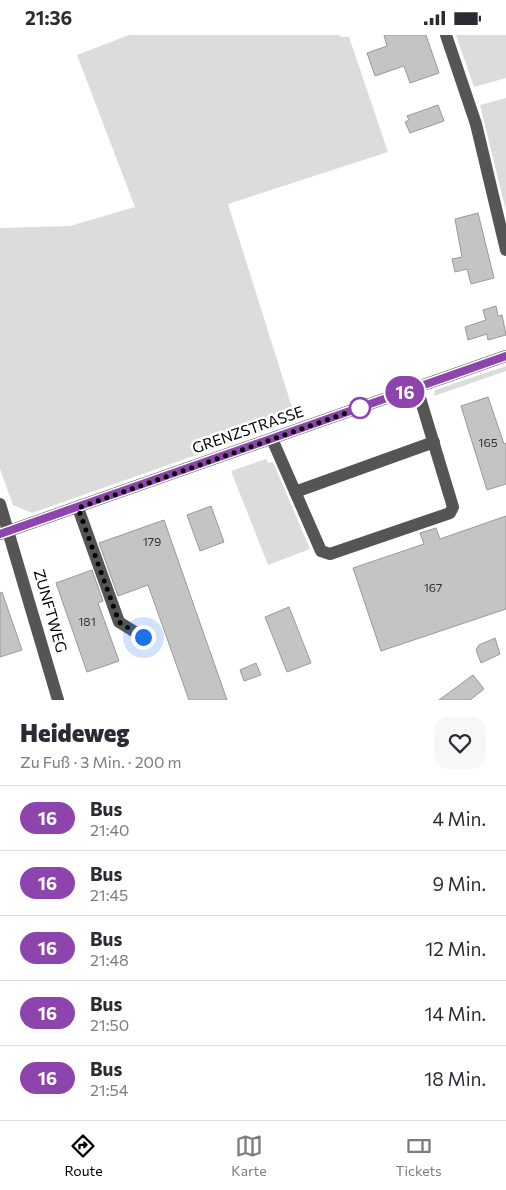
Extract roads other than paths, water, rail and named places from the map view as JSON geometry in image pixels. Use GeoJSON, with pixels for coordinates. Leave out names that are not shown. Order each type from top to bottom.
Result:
{"type":"FeatureCollection","features":[{"type":"Feature","properties":{"kind":"street"},"geometry":{"type":"LineString","coordinates":[[446,35],[476,124],[506,250]]}},
{"type":"Feature","properties":{"kind":"street","name":"GRENZSTRASSE"},"geometry":{"type":"LineString","coordinates":[[5,532],[78,508],[506,356]]}},
{"type":"Feature","properties":{"kind":"street"},"geometry":{"type":"LineString","coordinates":[[272,439],[321,551],[330,554],[450,513],[453,507],[417,388]]}},
{"type":"Feature","properties":{"kind":"street"},"geometry":{"type":"LineString","coordinates":[[295,492],[434,442]]}},
{"type":"Feature","properties":{"kind":"street","name":"ZUNFTWEG"},"geometry":{"type":"LineString","coordinates":[[0,504],[5,532],[58,700]]}},
{"type":"Feature","properties":{"kind":"street"},"geometry":{"type":"LineString","coordinates":[[78,508],[119,622],[143,637]]}}]}
